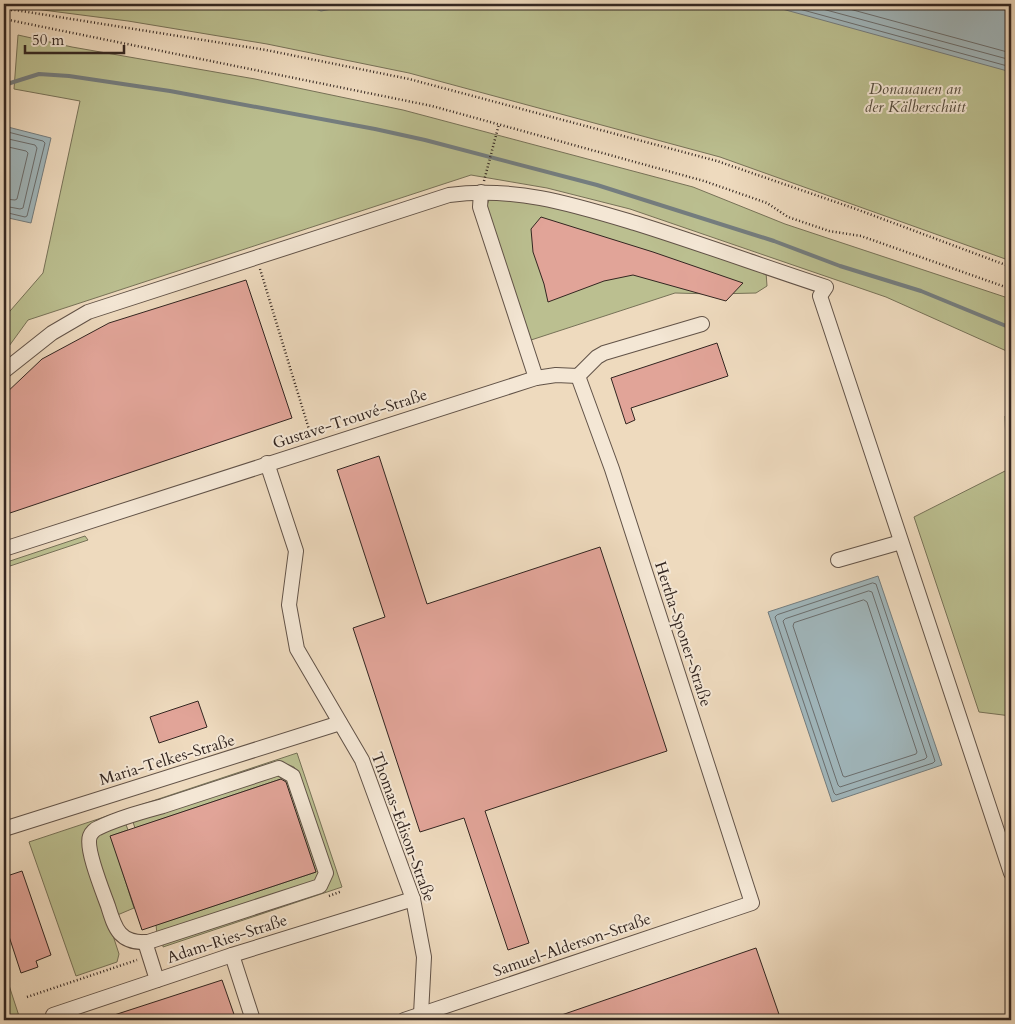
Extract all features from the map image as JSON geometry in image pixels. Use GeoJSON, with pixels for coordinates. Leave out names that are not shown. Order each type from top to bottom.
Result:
{"type":"FeatureCollection","features":[{"type":"Feature","properties":{"kind":"street"},"geometry":{"type":"LineString","coordinates":[[481,192],[480,207],[536,378]]}},
{"type":"Feature","properties":{"kind":"street"},"geometry":{"type":"LineString","coordinates":[[4,371],[52,333],[88,312],[449,195],[481,192],[512,194],[565,202],[662,231],[826,287],[820,296],[1011,873]]}},
{"type":"Feature","properties":{"kind":"street"},"geometry":{"type":"LineString","coordinates":[[578,376],[597,357],[604,353],[702,324]]}},
{"type":"Feature","properties":{"kind":"street","name":"Gustave-Trouvé-Straße"},"geometry":{"type":"LineString","coordinates":[[4,549],[536,378],[556,375],[578,376]]}},
{"type":"Feature","properties":{"kind":"street","name":"Hertha-Sponer-Straße"},"geometry":{"type":"LineString","coordinates":[[578,376],[612,469],[752,903]]}},
{"type":"Feature","properties":{"kind":"street","name":"Thomas-Edison-Straße"},"geometry":{"type":"LineString","coordinates":[[267,463],[296,551],[289,605],[297,649],[362,760],[413,899],[424,957],[421,1014]]}},
{"type":"Feature","properties":{"kind":"street"},"geometry":{"type":"LineString","coordinates":[[838,560],[901,542]]}},
{"type":"Feature","properties":{"kind":"street","name":"Maria-Telkes-Straße"},"geometry":{"type":"LineString","coordinates":[[4,829],[340,723]]}},
{"type":"Feature","properties":{"kind":"street"},"geometry":{"type":"LineString","coordinates":[[279,768],[293,776],[326,873],[320,886],[145,942],[135,943],[124,938],[117,929],[89,845],[90,835],[96,829],[137,814],[279,768]]}},
{"type":"Feature","properties":{"kind":"street","name":"Adam-Ries-Straße"},"geometry":{"type":"LineString","coordinates":[[53,1015],[232,955],[413,899]]}},
{"type":"Feature","properties":{"kind":"street","name":"Samuel-Alderson-Straße"},"geometry":{"type":"LineString","coordinates":[[404,1020],[752,903]]}},
{"type":"Feature","properties":{"kind":"street"},"geometry":{"type":"LineString","coordinates":[[145,942],[157,980]]}},
{"type":"Feature","properties":{"kind":"street"},"geometry":{"type":"LineString","coordinates":[[232,955],[253,1020]]}},
{"type":"Feature","properties":{"kind":"path"},"geometry":{"type":"LineString","coordinates":[[4,10],[42,14],[256,49],[409,79],[717,161],[856,209],[1011,267]]}},
{"type":"Feature","properties":{"kind":"path"},"geometry":{"type":"LineString","coordinates":[[4,19],[432,106],[704,181],[767,203],[788,216],[829,231],[861,236],[1011,289]]}},
{"type":"Feature","properties":{"kind":"path"},"geometry":{"type":"LineString","coordinates":[[481,192],[499,124]]}},
{"type":"Feature","properties":{"kind":"path"},"geometry":{"type":"LineString","coordinates":[[257,258],[315,449]]}},
{"type":"Feature","properties":{"kind":"green space","name":"Donauauen an der Kälberschütt"},"geometry":{"type":"Polygon","coordinates":[[[4,4],[1011,4],[1011,261],[720,157],[409,73],[267,44],[128,21],[4,4]]]}},
{"type":"Feature","properties":{"kind":"green space"},"geometry":{"type":"Polygon","coordinates":[[[18,35],[72,47],[255,79],[403,110],[693,187],[785,224],[1011,299],[1011,353],[886,297],[630,209],[547,188],[471,175],[28,320],[4,353],[4,318],[43,273],[80,101],[14,89],[18,35]]]}},
{"type":"Feature","properties":{"kind":"green space"},"geometry":{"type":"Polygon","coordinates":[[[490,197],[564,206],[766,272],[767,286],[756,293],[675,293],[528,341],[486,208],[490,197]]]}},
{"type":"Feature","properties":{"kind":"green space"},"geometry":{"type":"Polygon","coordinates":[[[1011,413],[1011,716],[979,712],[914,517],[1007,470],[1005,416],[1011,413]]]}},
{"type":"Feature","properties":{"kind":"green space"},"geometry":{"type":"Polygon","coordinates":[[[85,536],[88,540],[4,568],[4,563],[85,536]]]}},
{"type":"Feature","properties":{"kind":"green space"},"geometry":{"type":"Polygon","coordinates":[[[297,753],[342,887],[163,947],[163,944],[327,885],[299,773],[294,767],[281,762],[87,829],[84,833],[83,843],[119,954],[117,962],[76,976],[29,842],[297,753]]]}},
{"type":"Feature","properties":{"kind":"green space"},"geometry":{"type":"Polygon","coordinates":[[[278,773],[288,776],[319,873],[318,878],[312,883],[157,934],[156,925],[316,872],[284,778],[135,828],[132,819],[278,773]]]}},
{"type":"Feature","properties":{"kind":"green space"},"geometry":{"type":"Polygon","coordinates":[[[125,822],[128,830],[111,836],[134,908],[115,916],[98,863],[95,838],[97,835],[125,822]]]}},
{"type":"Feature","properties":{"kind":"green space"},"geometry":{"type":"Polygon","coordinates":[[[4,970],[19,1016],[7,1020],[4,1017],[4,970]]]}},
{"type":"Feature","properties":{"kind":"water"},"geometry":{"type":"Polygon","coordinates":[[[300,4],[359,4],[321,11],[300,4]]]}},
{"type":"Feature","properties":{"kind":"water"},"geometry":{"type":"Polygon","coordinates":[[[764,4],[998,4],[1011,8],[1011,72],[764,4]]]}},
{"type":"Feature","properties":{"kind":"water"},"geometry":{"type":"Polygon","coordinates":[[[4,126],[51,138],[31,223],[4,217],[4,126]]]}},
{"type":"Feature","properties":{"kind":"water"},"geometry":{"type":"Polygon","coordinates":[[[878,576],[942,765],[832,802],[768,612],[878,576]]]}},
{"type":"Feature","properties":{"kind":"building"},"geometry":{"type":"Polygon","coordinates":[[[541,217],[653,252],[743,283],[726,301],[633,275],[604,281],[548,302],[533,252],[531,229],[541,217]]]}},
{"type":"Feature","properties":{"kind":"building"},"geometry":{"type":"Polygon","coordinates":[[[246,280],[292,418],[4,515],[4,395],[42,359],[109,323],[246,280]]]}},
{"type":"Feature","properties":{"kind":"building"},"geometry":{"type":"Polygon","coordinates":[[[717,343],[728,376],[631,408],[635,420],[626,424],[611,378],[717,343]]]}},
{"type":"Feature","properties":{"kind":"building"},"geometry":{"type":"Polygon","coordinates":[[[379,456],[427,604],[600,547],[667,751],[485,811],[529,943],[508,950],[464,818],[420,832],[353,628],[385,617],[337,470],[379,456]]]}},
{"type":"Feature","properties":{"kind":"building"},"geometry":{"type":"Polygon","coordinates":[[[198,701],[207,727],[159,743],[150,717],[198,701]]]}},
{"type":"Feature","properties":{"kind":"building"},"geometry":{"type":"Polygon","coordinates":[[[281,779],[286,782],[316,872],[142,930],[110,836],[281,779]]]}},
{"type":"Feature","properties":{"kind":"building"},"geometry":{"type":"Polygon","coordinates":[[[22,871],[51,955],[36,961],[38,967],[21,973],[4,921],[4,877],[22,871]]]}},
{"type":"Feature","properties":{"kind":"building"},"geometry":{"type":"Polygon","coordinates":[[[756,948],[781,1020],[550,1020],[550,1019],[756,948]]]}},
{"type":"Feature","properties":{"kind":"building"},"geometry":{"type":"Polygon","coordinates":[[[222,980],[236,1020],[105,1020],[105,1018],[222,980]]]}},
{"type":"Feature","properties":{"kind":"waterway"},"geometry":{"type":"LineString","coordinates":[[4,85],[39,74],[69,76],[170,91],[425,140],[597,185],[774,241],[840,266],[921,291],[1011,328]]}}]}
